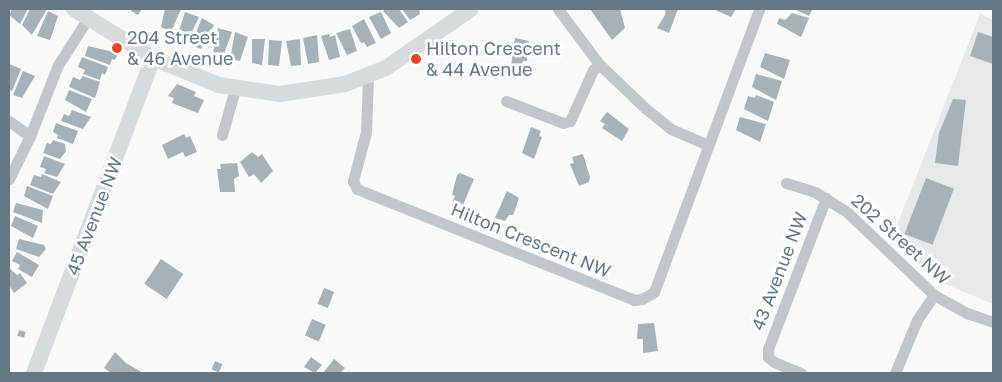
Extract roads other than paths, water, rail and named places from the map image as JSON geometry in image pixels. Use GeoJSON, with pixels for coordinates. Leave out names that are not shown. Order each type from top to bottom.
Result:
{"type":"FeatureCollection","features":[{"type":"Feature","properties":{"kind":"street"},"geometry":{"type":"LineString","coordinates":[[74,9],[153,58],[218,86],[280,94],[310,91],[368,76],[421,45],[471,9]]}},
{"type":"Feature","properties":{"kind":"street"},"geometry":{"type":"LineString","coordinates":[[558,9],[599,64],[665,124],[708,145]]}},
{"type":"Feature","properties":{"kind":"street","name":"Hilton Crescent NW"},"geometry":{"type":"LineString","coordinates":[[368,76],[366,132],[353,181],[357,189],[634,300],[648,297],[654,292],[760,9]]}},
{"type":"Feature","properties":{"kind":"street"},"geometry":{"type":"LineString","coordinates":[[9,179],[30,136],[58,65],[88,18]]}},
{"type":"Feature","properties":{"kind":"street","name":"45 Avenue NW"},"geometry":{"type":"LineString","coordinates":[[34,373],[153,58]]}},
{"type":"Feature","properties":{"kind":"street"},"geometry":{"type":"LineString","coordinates":[[506,101],[563,122],[570,120],[592,70],[599,64]]}},
{"type":"Feature","properties":{"kind":"street"},"geometry":{"type":"LineString","coordinates":[[222,135],[234,89]]}},
{"type":"Feature","properties":{"kind":"street"},"geometry":{"type":"LineString","coordinates":[[9,121],[30,136]]}},
{"type":"Feature","properties":{"kind":"street","name":"202 Street NW"},"geometry":{"type":"LineString","coordinates":[[786,183],[826,198],[858,221],[906,271],[934,294],[967,313],[993,322]]}},
{"type":"Feature","properties":{"kind":"street","name":"43 Avenue NW"},"geometry":{"type":"LineString","coordinates":[[801,373],[768,357],[771,340],[826,198]]}},
{"type":"Feature","properties":{"kind":"street"},"geometry":{"type":"LineString","coordinates":[[895,373],[918,320],[934,294]]}},
{"type":"Feature","properties":{"kind":"place","name":"204 Street & 46 Avenue"},"geometry":{"type":"Point","coordinates":[117,48]}},
{"type":"Feature","properties":{"kind":"place","name":"Hilton Crescent & 44 Avenue"},"geometry":{"type":"Point","coordinates":[416,59]}}]}
